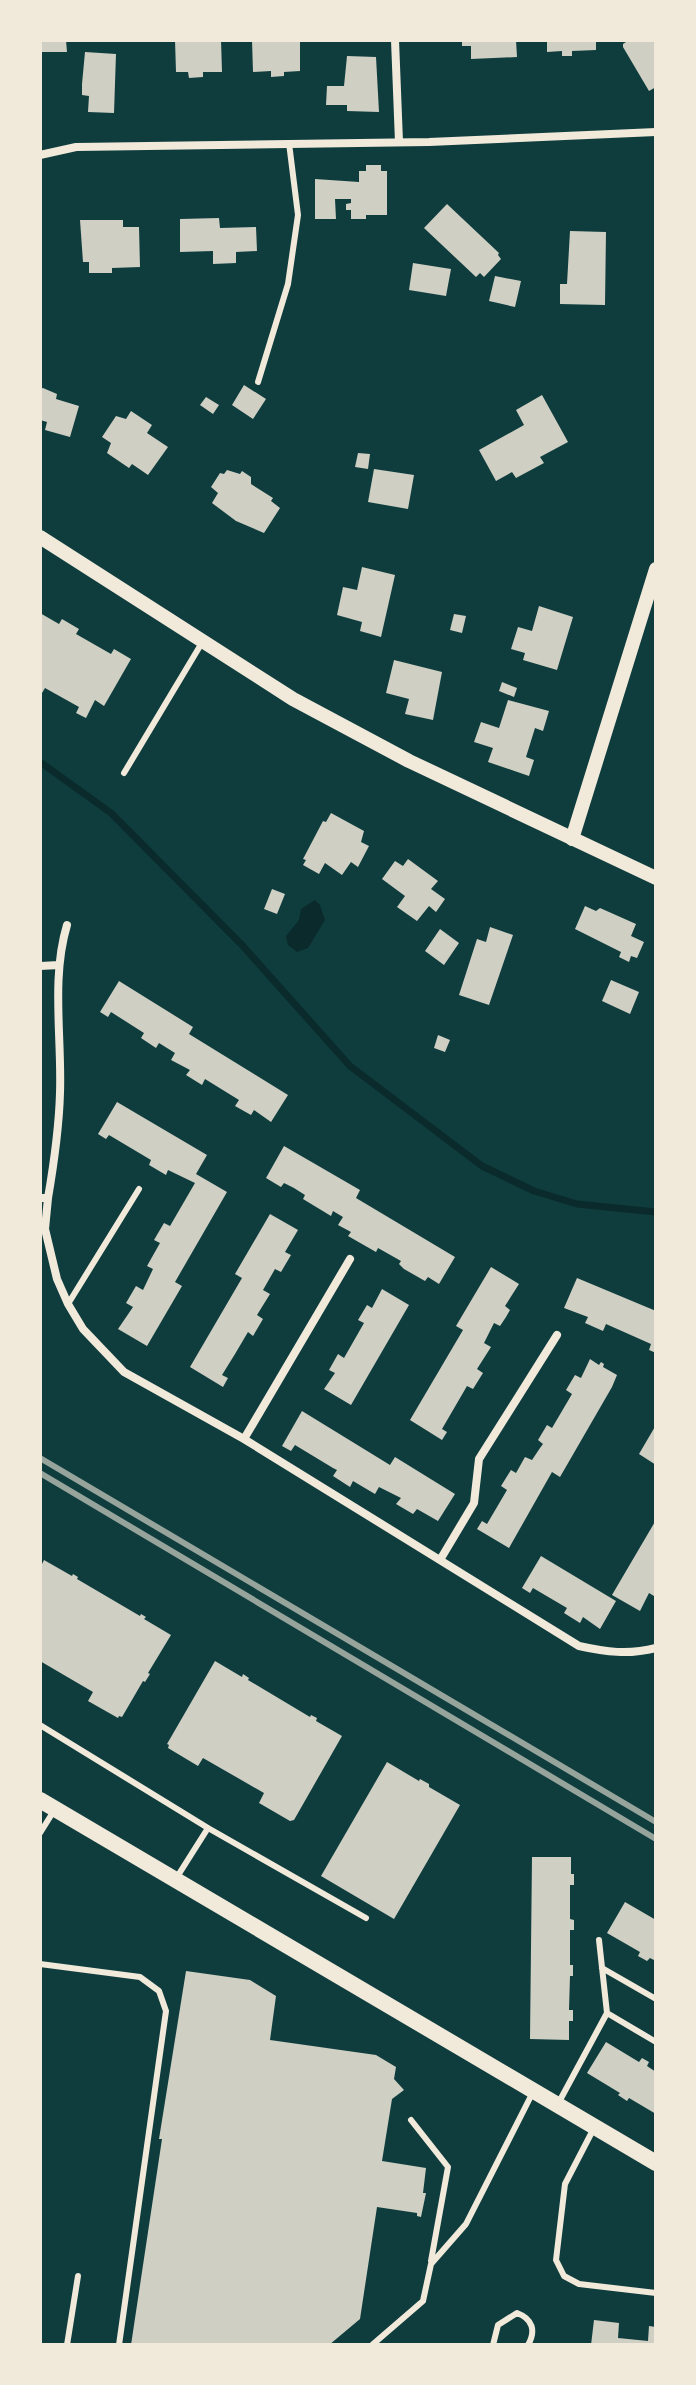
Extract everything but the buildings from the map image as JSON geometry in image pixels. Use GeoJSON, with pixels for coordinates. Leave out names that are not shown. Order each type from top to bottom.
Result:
{"type":"FeatureCollection","features":[{"type":"Feature","properties":{"kind":"main road"},"geometry":{"type":"LineString","coordinates":[[48,1805],[656,2163]]}},
{"type":"Feature","properties":{"kind":"street"},"geometry":{"type":"LineString","coordinates":[[395,40],[399,142]]}},
{"type":"Feature","properties":{"kind":"street"},"geometry":{"type":"LineString","coordinates":[[40,155],[76,147],[399,142],[656,132]]}},
{"type":"Feature","properties":{"kind":"street"},"geometry":{"type":"LineString","coordinates":[[40,537],[293,699],[409,761],[656,878]]}},
{"type":"Feature","properties":{"kind":"street"},"geometry":{"type":"LineString","coordinates":[[572,839],[656,569]]}},
{"type":"Feature","properties":{"kind":"street"},"geometry":{"type":"LineString","coordinates":[[67,925],[59,965],[60,1093],[57,1145],[44,1198],[45,1229],[57,1279],[83,1329],[124,1372],[244,1439],[579,1646],[610,1653],[656,1648]]}},
{"type":"Feature","properties":{"kind":"street"},"geometry":{"type":"LineString","coordinates":[[40,966],[59,965]]}},
{"type":"Feature","properties":{"kind":"street"},"geometry":{"type":"LineString","coordinates":[[244,1439],[350,1259]]}},
{"type":"Feature","properties":{"kind":"street"},"geometry":{"type":"LineString","coordinates":[[440,1560],[474,1503],[479,1459],[557,1335]]}},
{"type":"Feature","properties":{"kind":"lane"},"geometry":{"type":"LineString","coordinates":[[258,382],[288,284],[298,215],[289,143]]}},
{"type":"Feature","properties":{"kind":"lane"},"geometry":{"type":"LineString","coordinates":[[124,773],[203,641]]}},
{"type":"Feature","properties":{"kind":"lane"},"geometry":{"type":"LineString","coordinates":[[68,1304],[139,1189]]}},
{"type":"Feature","properties":{"kind":"lane"},"geometry":{"type":"LineString","coordinates":[[40,1725],[208,1828],[366,1918]]}},
{"type":"Feature","properties":{"kind":"lane"},"geometry":{"type":"LineString","coordinates":[[40,1833],[48,1805]]}},
{"type":"Feature","properties":{"kind":"lane"},"geometry":{"type":"LineString","coordinates":[[176,1880],[208,1828]]}},
{"type":"Feature","properties":{"kind":"lane"},"geometry":{"type":"LineString","coordinates":[[557,2105],[607,2013],[599,1940]]}},
{"type":"Feature","properties":{"kind":"lane"},"geometry":{"type":"LineString","coordinates":[[40,1964],[140,1977],[159,1991],[166,2011],[119,2345]]}},
{"type":"Feature","properties":{"kind":"lane"},"geometry":{"type":"LineString","coordinates":[[602,1968],[656,1999]]}},
{"type":"Feature","properties":{"kind":"lane"},"geometry":{"type":"LineString","coordinates":[[607,2013],[656,2042]]}},
{"type":"Feature","properties":{"kind":"lane"},"geometry":{"type":"LineString","coordinates":[[431,2264],[466,2224],[534,2091]]}},
{"type":"Feature","properties":{"kind":"lane"},"geometry":{"type":"LineString","coordinates":[[372,2345],[423,2301],[448,2167],[411,2120]]}},
{"type":"Feature","properties":{"kind":"lane"},"geometry":{"type":"LineString","coordinates":[[595,2127],[565,2184],[556,2260],[564,2276],[579,2284],[656,2293]]}},
{"type":"Feature","properties":{"kind":"lane"},"geometry":{"type":"LineString","coordinates":[[67,2345],[78,2276]]}},
{"type":"Feature","properties":{"kind":"lane"},"geometry":{"type":"LineString","coordinates":[[493,2345],[498,2325],[517,2313],[526,2316],[532,2326],[533,2336],[528,2345]]}},
{"type":"Feature","properties":{"kind":"water"},"geometry":{"type":"Polygon","coordinates":[[[315,900],[325,920],[308,948],[297,952],[288,945],[286,936],[299,920],[301,909],[315,900]]]}},
{"type":"Feature","properties":{"kind":"waterway"},"geometry":{"type":"LineString","coordinates":[[40,762],[111,813],[241,944],[350,1066],[482,1166],[534,1191],[577,1204],[656,1212]]}},
{"type":"Feature","properties":{"kind":"railway"},"geometry":{"type":"LineString","coordinates":[[40,1458],[656,1822]]}},
{"type":"Feature","properties":{"kind":"railway"},"geometry":{"type":"LineString","coordinates":[[40,1473],[656,1839]]}}]}
